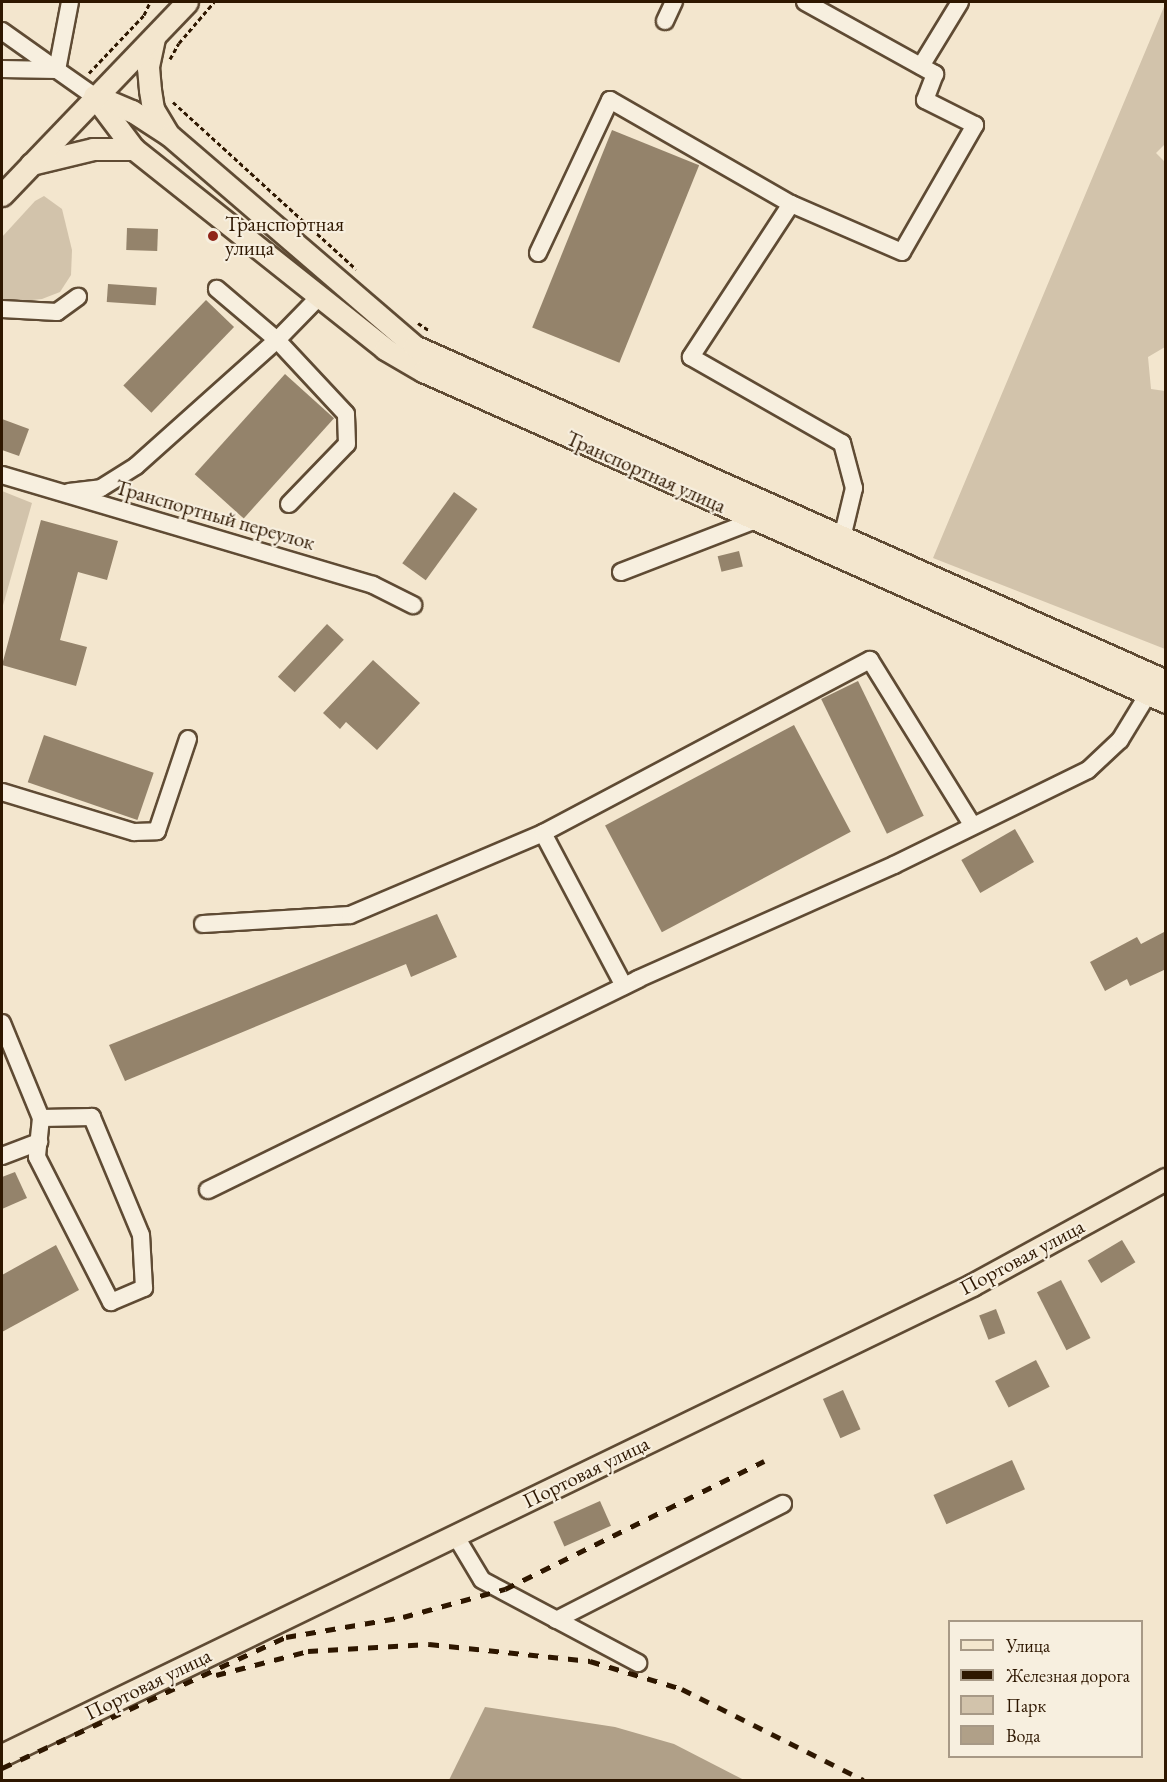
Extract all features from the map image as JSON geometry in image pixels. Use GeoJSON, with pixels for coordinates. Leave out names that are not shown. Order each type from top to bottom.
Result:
{"type":"FeatureCollection","features":[{"type":"Feature","properties":{"kind":"main road"},"geometry":{"type":"LineString","coordinates":[[2,195],[94,96],[154,38],[187,2]]}},
{"type":"Feature","properties":{"kind":"main road","name":"Транспортная улица"},"geometry":{"type":"LineString","coordinates":[[154,38],[148,67],[150,90],[153,109],[169,135]]}},
{"type":"Feature","properties":{"kind":"main road","name":"Транспортная улица"},"geometry":{"type":"LineString","coordinates":[[94,96],[132,111],[169,135],[414,346],[760,512],[842,538],[1160,688]]}},
{"type":"Feature","properties":{"kind":"main road","name":"Транспортная улица"},"geometry":{"type":"LineString","coordinates":[[94,96],[134,149],[318,298],[385,349],[423,371],[760,512],[1160,688]]}},
{"type":"Feature","properties":{"kind":"main road"},"geometry":{"type":"LineString","coordinates":[[28,166],[41,159],[93,149],[134,149]]}},
{"type":"Feature","properties":{"kind":"main road","name":"Портовая улица"},"geometry":{"type":"LineString","coordinates":[[2,1755],[972,1285],[1166,1179]]}},
{"type":"Feature","properties":{"kind":"street"},"geometry":{"type":"LineString","coordinates":[[2,69],[57,70],[70,2]]}},
{"type":"Feature","properties":{"kind":"street"},"geometry":{"type":"LineString","coordinates":[[666,21],[674,2]]}},
{"type":"Feature","properties":{"kind":"street"},"geometry":{"type":"LineString","coordinates":[[538,253],[610,100],[791,204],[902,252],[975,124],[925,100],[935,74],[805,2]]}},
{"type":"Feature","properties":{"kind":"street"},"geometry":{"type":"LineString","coordinates":[[921,66],[960,2]]}},
{"type":"Feature","properties":{"kind":"street","name":"Транспортная улица"},"geometry":{"type":"LineString","coordinates":[[2,31],[94,96]]}},
{"type":"Feature","properties":{"kind":"street"},"geometry":{"type":"LineString","coordinates":[[791,204],[691,357],[842,443],[854,488],[842,538]]}},
{"type":"Feature","properties":{"kind":"street"},"geometry":{"type":"LineString","coordinates":[[217,289],[277,340],[346,414],[347,444],[289,504]]}},
{"type":"Feature","properties":{"kind":"street"},"geometry":{"type":"LineString","coordinates":[[2,309],[57,312],[78,297]]}},
{"type":"Feature","properties":{"kind":"street"},"geometry":{"type":"LineString","coordinates":[[62,493],[101,488],[136,466],[277,340],[318,298]]}},
{"type":"Feature","properties":{"kind":"street","name":"Транспортный переулок"},"geometry":{"type":"LineString","coordinates":[[2,475],[373,585],[414,605]]}},
{"type":"Feature","properties":{"kind":"street"},"geometry":{"type":"LineString","coordinates":[[621,572],[760,512]]}},
{"type":"Feature","properties":{"kind":"street"},"geometry":{"type":"LineString","coordinates":[[203,924],[350,915],[543,833],[870,660],[973,826]]}},
{"type":"Feature","properties":{"kind":"street"},"geometry":{"type":"LineString","coordinates":[[208,1190],[624,986],[973,826],[1088,770],[1120,740],[1160,688]]}},
{"type":"Feature","properties":{"kind":"street"},"geometry":{"type":"LineString","coordinates":[[2,792],[134,832],[157,831],[188,739]]}},
{"type":"Feature","properties":{"kind":"street"},"geometry":{"type":"LineString","coordinates":[[543,833],[624,986]]}},
{"type":"Feature","properties":{"kind":"street"},"geometry":{"type":"LineString","coordinates":[[2,1023],[41,1118],[38,1157],[111,1302],[144,1288],[141,1235],[92,1117],[41,1118]]}},
{"type":"Feature","properties":{"kind":"street"},"geometry":{"type":"LineString","coordinates":[[2,1156],[39,1142]]}},
{"type":"Feature","properties":{"kind":"street"},"geometry":{"type":"LineString","coordinates":[[556,1620],[783,1504]]}},
{"type":"Feature","properties":{"kind":"street"},"geometry":{"type":"LineString","coordinates":[[456,1535],[482,1580],[638,1663]]}},
{"type":"Feature","properties":{"kind":"path"},"geometry":{"type":"LineString","coordinates":[[144,15],[150,2]]}},
{"type":"Feature","properties":{"kind":"path"},"geometry":{"type":"LineString","coordinates":[[168,62],[178,43],[214,2]]}},
{"type":"Feature","properties":{"kind":"path"},"geometry":{"type":"LineString","coordinates":[[168,95],[178,109],[363,275]]}},
{"type":"Feature","properties":{"kind":"path"},"geometry":{"type":"LineString","coordinates":[[417,322],[436,335]]}},
{"type":"Feature","properties":{"kind":"green space"},"geometry":{"type":"Polygon","coordinates":[[[1166,2],[1165,144],[1156,153],[1165,162],[1165,347],[1148,357],[1151,389],[1165,391],[1165,649],[933,558],[1166,2]]]}},
{"type":"Feature","properties":{"kind":"green space"},"geometry":{"type":"Polygon","coordinates":[[[44,196],[62,209],[72,250],[71,275],[60,292],[42,299],[2,303],[2,237],[35,201],[44,196]]]}},
{"type":"Feature","properties":{"kind":"green space"},"geometry":{"type":"Polygon","coordinates":[[[2,491],[32,503],[2,609],[2,491]]]}},
{"type":"Feature","properties":{"kind":"water"},"geometry":{"type":"Polygon","coordinates":[[[485,1707],[615,1727],[674,1744],[744,1780],[449,1780],[485,1707]]]}},
{"type":"Feature","properties":{"kind":"building"},"geometry":{"type":"Polygon","coordinates":[[[612,130],[699,165],[619,363],[532,327],[612,130]]]}},
{"type":"Feature","properties":{"kind":"building"},"geometry":{"type":"Polygon","coordinates":[[[127,228],[158,229],[157,251],[126,250],[127,228]]]}},
{"type":"Feature","properties":{"kind":"building"},"geometry":{"type":"Polygon","coordinates":[[[108,284],[157,287],[156,305],[107,302],[108,284]]]}},
{"type":"Feature","properties":{"kind":"building"},"geometry":{"type":"Polygon","coordinates":[[[206,300],[234,327],[151,413],[123,386],[206,300]]]}},
{"type":"Feature","properties":{"kind":"building"},"geometry":{"type":"Polygon","coordinates":[[[285,374],[334,418],[244,518],[195,474],[285,374]]]}},
{"type":"Feature","properties":{"kind":"building"},"geometry":{"type":"Polygon","coordinates":[[[2,419],[29,429],[19,456],[2,450],[2,419]]]}},
{"type":"Feature","properties":{"kind":"building"},"geometry":{"type":"Polygon","coordinates":[[[454,492],[477,509],[426,580],[402,563],[454,492]]]}},
{"type":"Feature","properties":{"kind":"building"},"geometry":{"type":"Polygon","coordinates":[[[41,520],[118,541],[107,580],[78,572],[60,640],[87,647],[76,686],[2,665],[41,520]]]}},
{"type":"Feature","properties":{"kind":"building"},"geometry":{"type":"Polygon","coordinates":[[[739,551],[743,567],[722,572],[718,556],[739,551]]]}},
{"type":"Feature","properties":{"kind":"building"},"geometry":{"type":"Polygon","coordinates":[[[327,624],[344,640],[295,692],[278,677],[327,624]]]}},
{"type":"Feature","properties":{"kind":"building"},"geometry":{"type":"Polygon","coordinates":[[[373,660],[420,703],[377,750],[346,722],[340,729],[323,713],[373,660]]]}},
{"type":"Feature","properties":{"kind":"building"},"geometry":{"type":"Polygon","coordinates":[[[858,681],[924,816],[887,834],[821,699],[858,681]]]}},
{"type":"Feature","properties":{"kind":"building"},"geometry":{"type":"Polygon","coordinates":[[[794,725],[851,832],[662,932],[605,825],[794,725]]]}},
{"type":"Feature","properties":{"kind":"building"},"geometry":{"type":"Polygon","coordinates":[[[44,735],[154,773],[137,820],[28,782],[44,735]]]}},
{"type":"Feature","properties":{"kind":"building"},"geometry":{"type":"Polygon","coordinates":[[[1015,829],[1034,862],[980,893],[961,860],[1015,829]]]}},
{"type":"Feature","properties":{"kind":"building"},"geometry":{"type":"Polygon","coordinates":[[[437,914],[457,957],[411,977],[406,964],[125,1081],[109,1045],[437,914]]]}},
{"type":"Feature","properties":{"kind":"building"},"geometry":{"type":"Polygon","coordinates":[[[1166,931],[1166,969],[1130,986],[1127,979],[1105,991],[1090,962],[1137,937],[1141,944],[1166,931]]]}},
{"type":"Feature","properties":{"kind":"building"},"geometry":{"type":"Polygon","coordinates":[[[15,1172],[27,1198],[2,1209],[2,1177],[15,1172]]]}},
{"type":"Feature","properties":{"kind":"building"},"geometry":{"type":"Polygon","coordinates":[[[1122,1240],[1135,1262],[1101,1283],[1088,1261],[1122,1240]]]}},
{"type":"Feature","properties":{"kind":"building"},"geometry":{"type":"Polygon","coordinates":[[[56,1245],[79,1290],[2,1332],[2,1275],[56,1245]]]}},
{"type":"Feature","properties":{"kind":"building"},"geometry":{"type":"Polygon","coordinates":[[[1061,1280],[1091,1338],[1066,1350],[1037,1292],[1061,1280]]]}},
{"type":"Feature","properties":{"kind":"building"},"geometry":{"type":"Polygon","coordinates":[[[996,1309],[1005,1333],[989,1340],[979,1315],[996,1309]]]}},
{"type":"Feature","properties":{"kind":"building"},"geometry":{"type":"Polygon","coordinates":[[[1036,1360],[1050,1387],[1009,1408],[995,1381],[1036,1360]]]}},
{"type":"Feature","properties":{"kind":"building"},"geometry":{"type":"Polygon","coordinates":[[[843,1390],[860,1429],[840,1438],[823,1399],[843,1390]]]}},
{"type":"Feature","properties":{"kind":"building"},"geometry":{"type":"Polygon","coordinates":[[[1012,1460],[1025,1489],[946,1524],[933,1495],[1012,1460]]]}},
{"type":"Feature","properties":{"kind":"building"},"geometry":{"type":"Polygon","coordinates":[[[600,1501],[611,1526],[564,1546],[553,1522],[600,1501]]]}},
{"type":"Feature","properties":{"kind":"railway"},"geometry":{"type":"LineString","coordinates":[[2,1768],[286,1637],[403,1617],[505,1589],[764,1461]]}},
{"type":"Feature","properties":{"kind":"railway"},"geometry":{"type":"LineString","coordinates":[[216,1675],[308,1651],[429,1644],[590,1661],[682,1689],[864,1780]]}},
{"type":"Feature","properties":{"kind":"place","name":"Транспортная улица"},"geometry":{"type":"Point","coordinates":[213,236]}}]}
